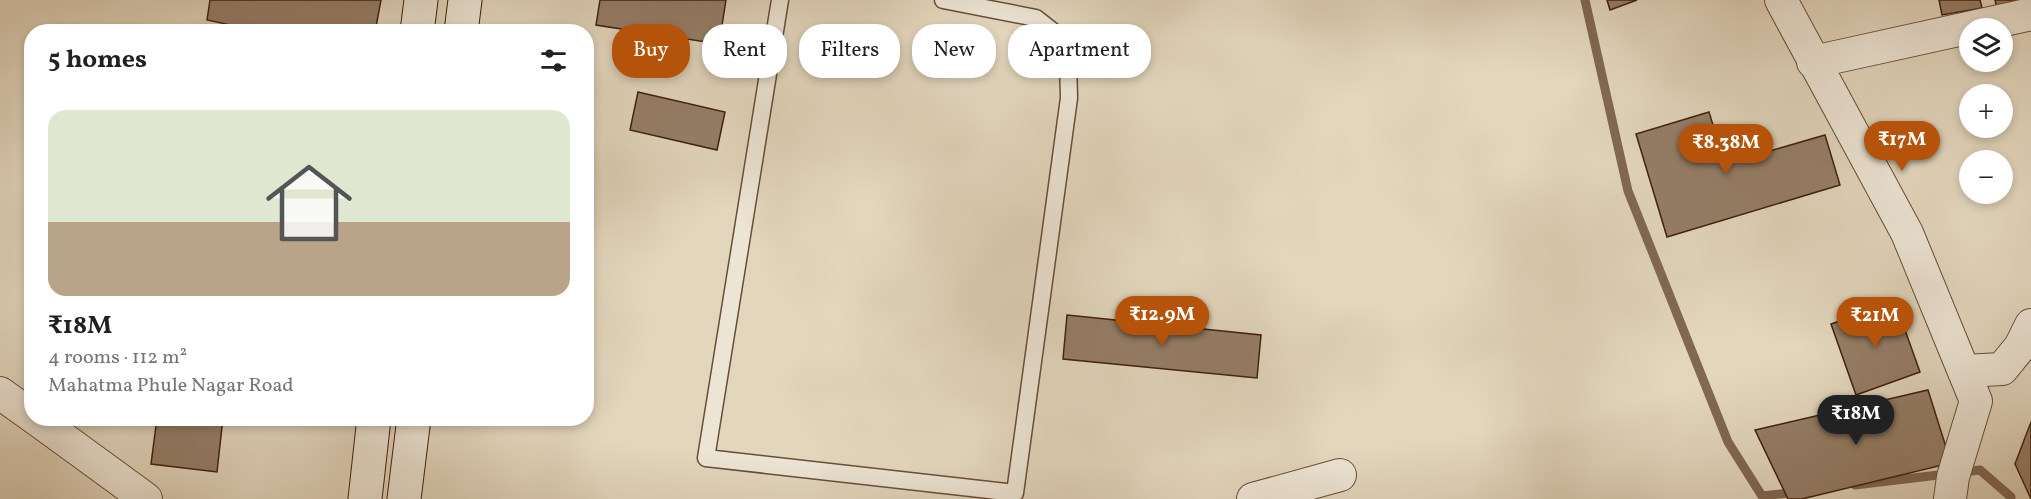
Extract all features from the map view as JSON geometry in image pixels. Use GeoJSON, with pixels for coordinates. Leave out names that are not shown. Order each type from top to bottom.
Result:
{"type":"FeatureCollection","features":[{"type":"Feature","properties":{"kind":"main road"},"geometry":{"type":"LineString","coordinates":[[418,24],[421,0]]}},
{"type":"Feature","properties":{"kind":"main road"},"geometry":{"type":"LineString","coordinates":[[462,24],[465,0]]}},
{"type":"Feature","properties":{"kind":"main road"},"geometry":{"type":"LineString","coordinates":[[365,499],[373,426]]}},
{"type":"Feature","properties":{"kind":"main road"},"geometry":{"type":"LineString","coordinates":[[404,499],[413,426]]}},
{"type":"Feature","properties":{"kind":"street"},"geometry":{"type":"LineString","coordinates":[[1781,0],[1907,233],[1976,401],[1954,478]]}},
{"type":"Feature","properties":{"kind":"street"},"geometry":{"type":"LineString","coordinates":[[1813,62],[2031,15]]}},
{"type":"Feature","properties":{"kind":"street"},"geometry":{"type":"LineString","coordinates":[[1964,371],[2002,369],[2020,347],[2031,325]]}},
{"type":"Feature","properties":{"kind":"street"},"geometry":{"type":"LineString","coordinates":[[0,393],[24,410]]}},
{"type":"Feature","properties":{"kind":"street"},"geometry":{"type":"LineString","coordinates":[[45,426],[146,499]]}},
{"type":"Feature","properties":{"kind":"street"},"geometry":{"type":"LineString","coordinates":[[1253,499],[1340,476]]}},
{"type":"Feature","properties":{"kind":"lane"},"geometry":{"type":"LineString","coordinates":[[780,0],[706,458],[1015,493],[1070,98],[1068,61],[1060,37],[1036,18],[944,0]]}},
{"type":"Feature","properties":{"kind":"building"},"geometry":{"type":"Polygon","coordinates":[[[210,0],[381,0],[376,24],[226,24],[207,20],[210,0]]]}},
{"type":"Feature","properties":{"kind":"building"},"geometry":{"type":"Polygon","coordinates":[[[600,0],[726,0],[722,24],[702,24],[702,41],[690,40],[690,24],[612,24],[612,27],[596,25],[600,0]]]}},
{"type":"Feature","properties":{"kind":"building"},"geometry":{"type":"Polygon","coordinates":[[[1607,0],[1637,0],[1610,10],[1607,0]]]}},
{"type":"Feature","properties":{"kind":"building"},"geometry":{"type":"Polygon","coordinates":[[[1939,0],[1980,0],[1982,8],[1942,15],[1939,0]]]}},
{"type":"Feature","properties":{"kind":"building"},"geometry":{"type":"Polygon","coordinates":[[[1995,0],[2031,0],[1997,8],[1995,0]]]}},
{"type":"Feature","properties":{"kind":"building"},"geometry":{"type":"Polygon","coordinates":[[[638,92],[725,112],[717,150],[630,130],[638,92]]]}},
{"type":"Feature","properties":{"kind":"building"},"geometry":{"type":"Polygon","coordinates":[[[1709,112],[1725,164],[1825,135],[1840,185],[1667,237],[1636,134],[1709,112]]]}},
{"type":"Feature","properties":{"kind":"building"},"geometry":{"type":"Polygon","coordinates":[[[1895,302],[1920,372],[1856,395],[1831,324],[1895,302]]]}},
{"type":"Feature","properties":{"kind":"building"},"geometry":{"type":"Polygon","coordinates":[[[1067,315],[1261,335],[1257,378],[1063,359],[1067,315]]]}},
{"type":"Feature","properties":{"kind":"building"},"geometry":{"type":"Polygon","coordinates":[[[1928,390],[1951,463],[1802,499],[1788,499],[1755,430],[1928,390]]]}},
{"type":"Feature","properties":{"kind":"building"},"geometry":{"type":"Polygon","coordinates":[[[2031,422],[2031,499],[2015,464],[2031,422]]]}},
{"type":"Feature","properties":{"kind":"building"},"geometry":{"type":"Polygon","coordinates":[[[156,426],[222,426],[217,472],[151,464],[156,426]]]}},
{"type":"Feature","properties":{"kind":"waterway"},"geometry":{"type":"LineString","coordinates":[[1585,0],[1628,191],[1728,442],[1762,496],[1797,492]]}},
{"type":"Feature","properties":{"kind":"waterway"},"geometry":{"type":"LineString","coordinates":[[1855,485],[1980,470],[2011,499]]}}]}
